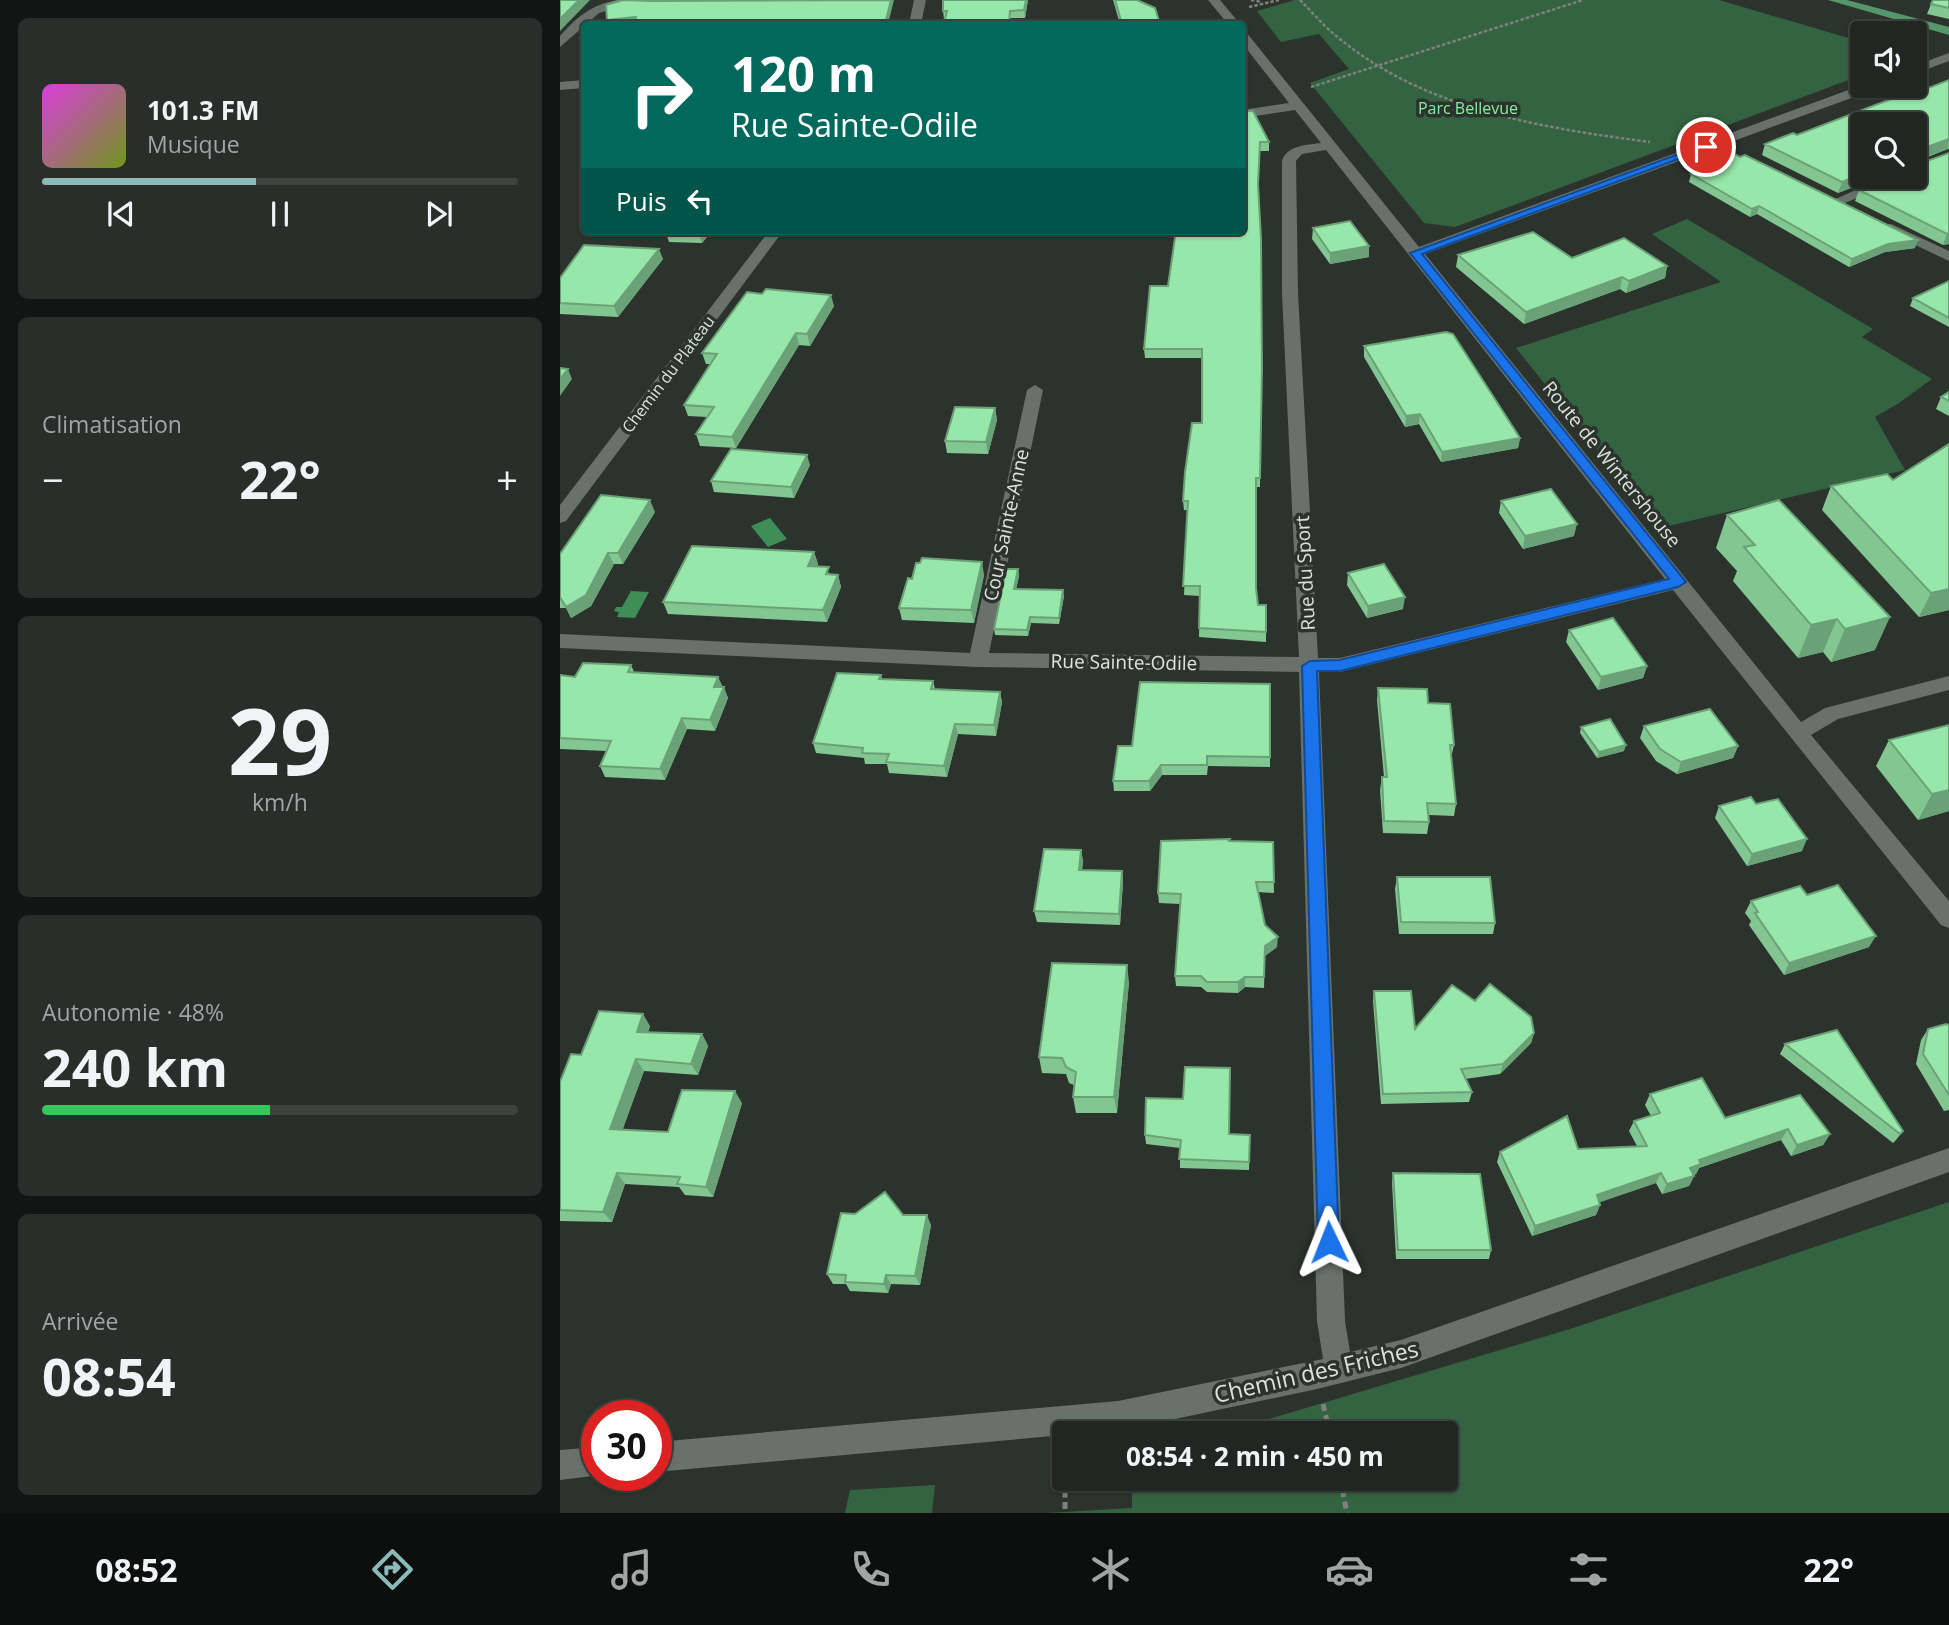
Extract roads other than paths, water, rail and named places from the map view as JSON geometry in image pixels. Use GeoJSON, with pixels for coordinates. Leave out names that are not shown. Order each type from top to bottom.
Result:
{"type":"FeatureCollection","features":[{"type":"Feature","properties":{"kind":"main road"},"geometry":{"type":"LineString","coordinates":[[1834,0],[1949,31]]}},
{"type":"Feature","properties":{"kind":"street"},"geometry":{"type":"LineString","coordinates":[[560,43],[598,6],[641,0]]}},
{"type":"Feature","properties":{"kind":"street"},"geometry":{"type":"LineString","coordinates":[[916,21],[920,0]]}},
{"type":"Feature","properties":{"kind":"street"},"geometry":{"type":"LineString","coordinates":[[1214,0],[1232,21]]}},
{"type":"Feature","properties":{"kind":"street"},"geometry":{"type":"LineString","coordinates":[[560,19],[583,18]]}},
{"type":"Feature","properties":{"kind":"street","name":"Route de Wintershouse"},"geometry":{"type":"LineString","coordinates":[[1246,39],[1303,97],[1332,145],[1415,253],[1949,918]]}},
{"type":"Feature","properties":{"kind":"street"},"geometry":{"type":"LineString","coordinates":[[1927,65],[1949,57]]}},
{"type":"Feature","properties":{"kind":"street"},"geometry":{"type":"LineString","coordinates":[[560,86],[581,84]]}},
{"type":"Feature","properties":{"kind":"street"},"geometry":{"type":"LineString","coordinates":[[1415,253],[1850,94]]}},
{"type":"Feature","properties":{"kind":"street"},"geometry":{"type":"LineString","coordinates":[[1246,113],[1303,97]]}},
{"type":"Feature","properties":{"kind":"street"},"geometry":{"type":"LineString","coordinates":[[1719,142],[1735,150]]}},
{"type":"Feature","properties":{"kind":"street","name":"Rue du Sport"},"geometry":{"type":"LineString","coordinates":[[1332,145],[1298,151],[1290,156],[1289,161],[1290,293],[1310,666],[1331,1321],[1339,1370]]}},
{"type":"Feature","properties":{"kind":"street"},"geometry":{"type":"LineString","coordinates":[[1859,212],[1832,199],[1861,189]]}},
{"type":"Feature","properties":{"kind":"street"},"geometry":{"type":"LineString","coordinates":[[1880,222],[1949,257]]}},
{"type":"Feature","properties":{"kind":"street","name":"Chemin du Plateau"},"geometry":{"type":"LineString","coordinates":[[560,517],[773,235]]}},
{"type":"Feature","properties":{"kind":"street","name":"Cour Sainte-Anne"},"geometry":{"type":"LineString","coordinates":[[978,660],[1035,390]]}},
{"type":"Feature","properties":{"kind":"street","name":"Rue Sainte-Odile"},"geometry":{"type":"LineString","coordinates":[[560,641],[978,660],[1340,665],[1678,582]]}},
{"type":"Feature","properties":{"kind":"street"},"geometry":{"type":"LineString","coordinates":[[1798,733],[1832,713],[1949,683]]}},
{"type":"Feature","properties":{"kind":"street","name":"Chemin des Friches"},"geometry":{"type":"LineString","coordinates":[[672,1456],[1118,1416],[1339,1370],[1401,1354],[1949,1160]]}},
{"type":"Feature","properties":{"kind":"street"},"geometry":{"type":"LineString","coordinates":[[560,1465],[581,1463]]}},
{"type":"Feature","properties":{"kind":"park label","name":"Parc Bellevue"},"geometry":{"type":"Point","coordinates":[1468,108]}}]}
